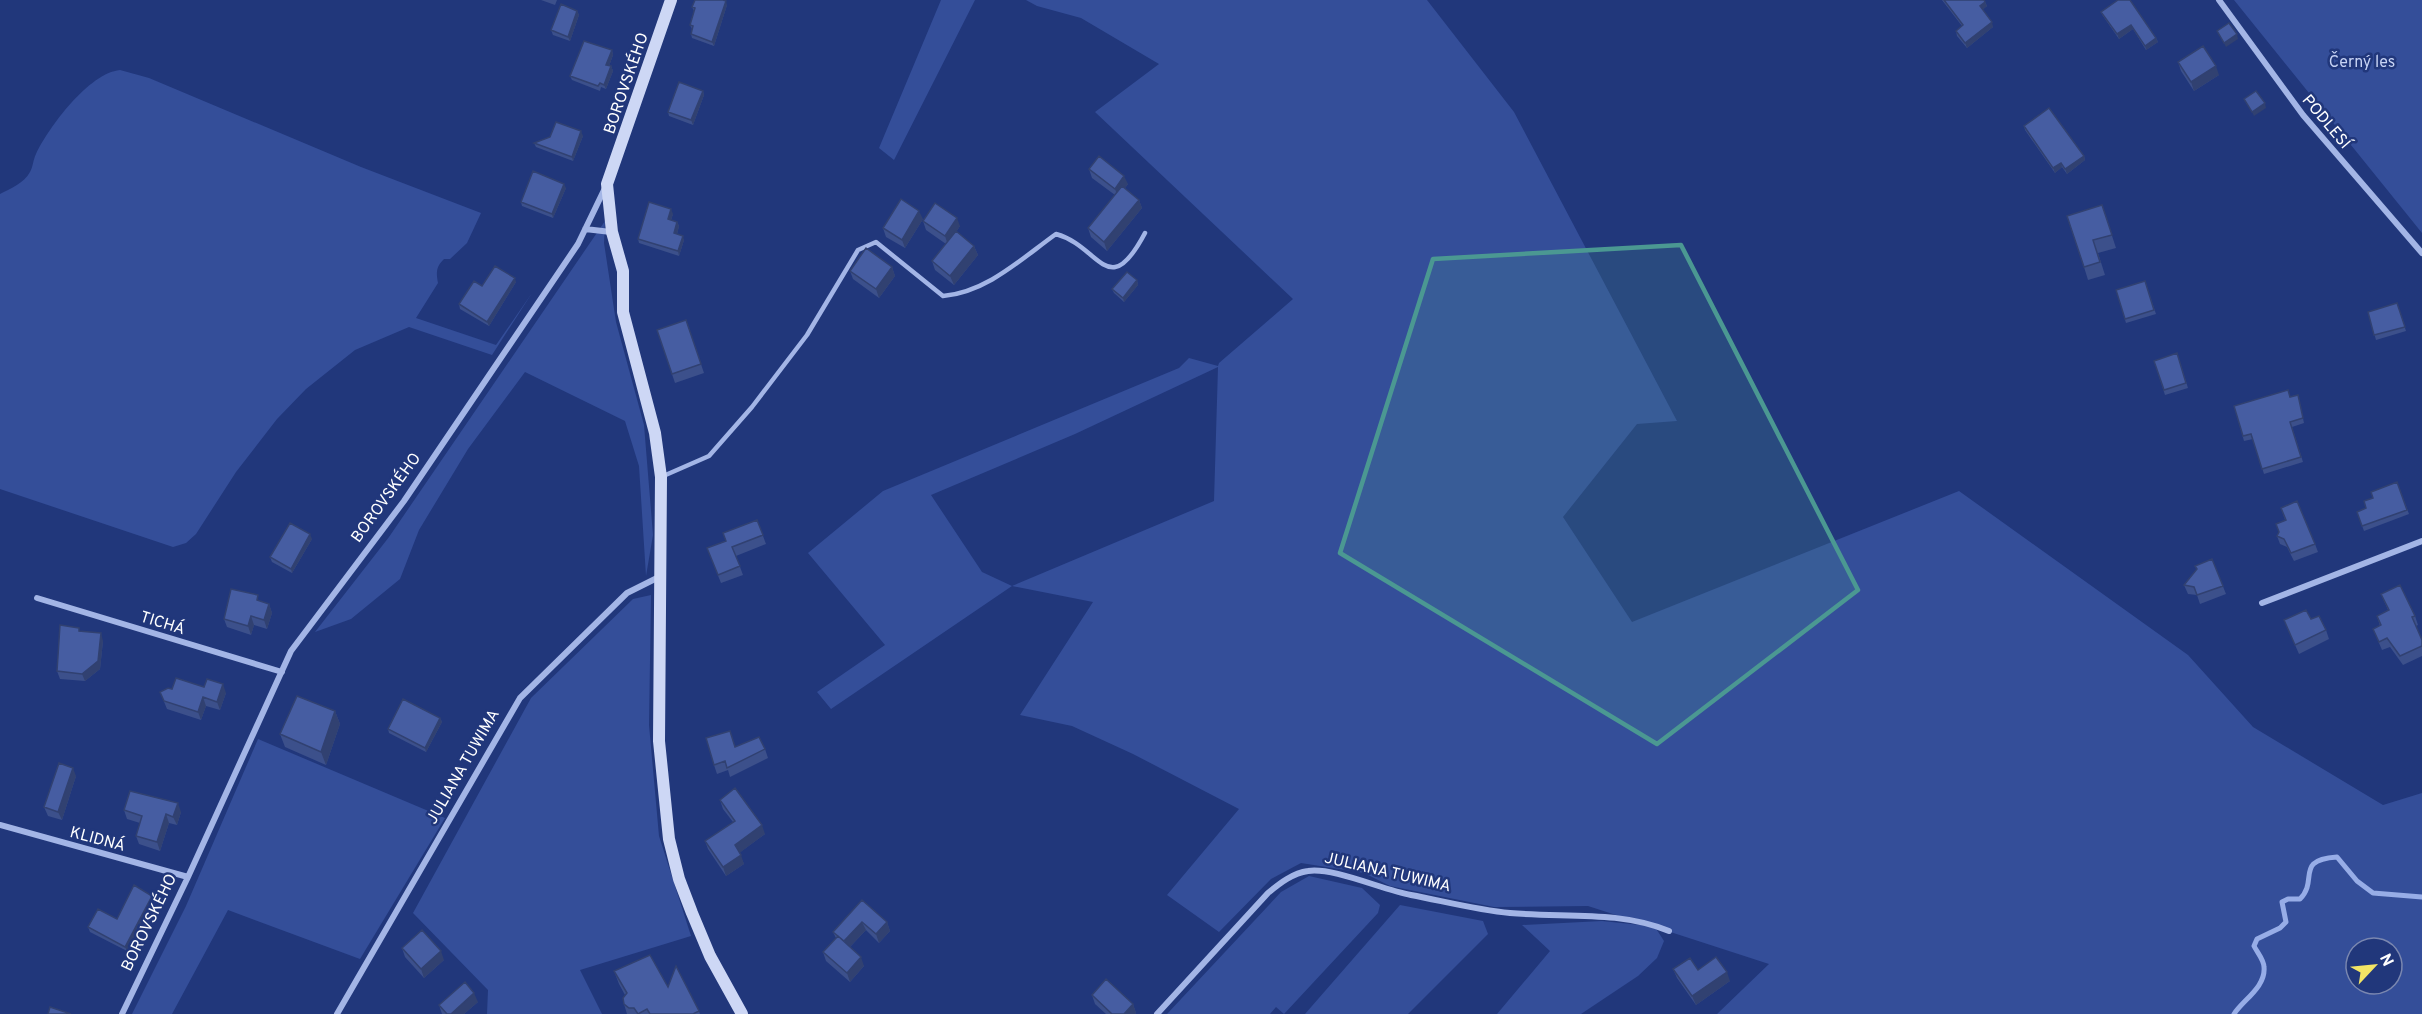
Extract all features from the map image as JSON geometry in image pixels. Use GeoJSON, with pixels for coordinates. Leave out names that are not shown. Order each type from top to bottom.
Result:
{"type":"FeatureCollection","features":[{"type":"Feature","properties":{"kind":"street","name":"BOROVSKÉHO"},"geometry":{"type":"LineString","coordinates":[[122,1014],[188,877],[291,651],[404,501],[585,229],[607,184],[671,0]]}},
{"type":"Feature","properties":{"kind":"street","name":"PODLESÍ"},"geometry":{"type":"LineString","coordinates":[[2219,0],[2303,115],[2422,253]]}},
{"type":"Feature","properties":{"kind":"street"},"geometry":{"type":"LineString","coordinates":[[607,184],[612,232],[623,271],[623,312],[655,433],[661,477],[663,576],[659,741],[669,839],[679,879],[692,913],[711,956],[742,1014]]}},
{"type":"Feature","properties":{"kind":"street"},"geometry":{"type":"LineString","coordinates":[[585,229],[612,232]]}},
{"type":"Feature","properties":{"kind":"street"},"geometry":{"type":"LineString","coordinates":[[2262,603],[2422,541]]}},
{"type":"Feature","properties":{"kind":"street","name":"JULIANA TUWIMA"},"geometry":{"type":"LineString","coordinates":[[337,1014],[520,698],[627,593],[663,576]]}},
{"type":"Feature","properties":{"kind":"street","name":"TICHÁ"},"geometry":{"type":"LineString","coordinates":[[37,598],[282,672]]}},
{"type":"Feature","properties":{"kind":"street","name":"KLIDNÁ"},"geometry":{"type":"LineString","coordinates":[[0,826],[188,877]]}},
{"type":"Feature","properties":{"kind":"street","name":"JULIANA TUWIMA"},"geometry":{"type":"LineString","coordinates":[[1157,1014],[1268,893],[1286,879],[1309,871],[1331,873],[1389,891],[1508,913],[1598,916],[1647,922],[1669,931]]}},
{"type":"Feature","properties":{"kind":"lane"},"geometry":{"type":"LineString","coordinates":[[661,477],[709,456],[752,407],[807,335],[858,250],[876,242],[943,296],[963,294],[993,279],[1056,234],[1071,238],[1101,266],[1116,267],[1132,257],[1145,233]]}},
{"type":"Feature","properties":{"kind":"highlighted area"},"geometry":{"type":"Polygon","coordinates":[[[1681,245],[1858,590],[1657,744],[1340,553],[1433,259],[1681,245]]]}},
{"type":"Feature","properties":{"kind":"green space"},"geometry":{"type":"Polygon","coordinates":[[[941,0],[975,0],[894,160],[879,148],[941,0]]]}},
{"type":"Feature","properties":{"kind":"green space"},"geometry":{"type":"Polygon","coordinates":[[[1026,0],[1427,0],[1514,112],[1677,421],[1637,424],[1563,517],[1632,622],[1959,491],[2188,655],[2253,727],[2383,805],[2422,793],[2422,1014],[1717,1014],[1769,964],[1655,927],[1664,941],[1657,958],[1638,976],[1581,1014],[1497,1014],[1550,951],[1522,925],[1602,921],[1650,926],[1588,906],[1494,907],[1390,886],[1364,873],[1301,863],[1271,879],[1219,932],[1167,895],[1239,809],[1133,754],[1072,726],[1020,715],[1093,602],[1012,586],[831,709],[817,692],[885,645],[808,553],[883,491],[1179,368],[1189,358],[1218,366],[1293,299],[1095,112],[1159,64],[1081,18],[1037,6],[1026,0]],[[1218,367],[1075,434],[931,495],[982,572],[1012,586],[1214,501],[1218,367]]]}},
{"type":"Feature","properties":{"kind":"green space","name":"Černý les"},"geometry":{"type":"Polygon","coordinates":[[[2234,0],[2422,0],[2422,233],[2234,0]]]}},
{"type":"Feature","properties":{"kind":"green space"},"geometry":{"type":"Polygon","coordinates":[[[120,70],[149,78],[361,167],[481,213],[467,243],[450,259],[444,259],[439,265],[438,283],[416,318],[496,345],[532,293],[492,355],[409,327],[355,350],[306,389],[277,419],[236,472],[196,534],[186,543],[173,547],[0,489],[0,194],[27,176],[42,143],[71,103],[96,81],[108,73],[120,70]]]}},
{"type":"Feature","properties":{"kind":"green space"},"geometry":{"type":"Polygon","coordinates":[[[605,221],[604,243],[616,322],[644,425],[653,535],[646,576],[639,466],[625,421],[525,372],[468,449],[419,530],[400,579],[351,619],[315,632],[389,537],[605,221]]]}},
{"type":"Feature","properties":{"kind":"green space"},"geometry":{"type":"Polygon","coordinates":[[[651,595],[649,725],[659,836],[691,936],[580,970],[602,1014],[487,1014],[488,990],[413,913],[531,698],[633,599],[651,595]]]}},
{"type":"Feature","properties":{"kind":"green space"},"geometry":{"type":"Polygon","coordinates":[[[258,739],[445,818],[360,959],[228,910],[172,1014],[132,1014],[186,906],[258,739]]]}},
{"type":"Feature","properties":{"kind":"green space"},"geometry":{"type":"Polygon","coordinates":[[[1309,876],[1362,888],[1380,905],[1378,913],[1284,1014],[1276,1007],[1270,1014],[1167,1014],[1281,892],[1309,876]]]}},
{"type":"Feature","properties":{"kind":"green space"},"geometry":{"type":"Polygon","coordinates":[[[1400,905],[1483,921],[1488,934],[1408,1014],[1305,1014],[1400,905]]]}},
{"type":"Feature","properties":{"kind":"building"},"geometry":{"type":"Polygon","coordinates":[[[695,0],[726,1],[712,42],[691,34],[693,26],[690,25],[695,8],[692,7],[695,0]]]}},
{"type":"Feature","properties":{"kind":"building"},"geometry":{"type":"Polygon","coordinates":[[[1944,0],[1984,0],[1985,2],[1980,6],[1992,22],[1965,43],[1956,31],[1963,25],[1944,0]]]}},
{"type":"Feature","properties":{"kind":"building"},"geometry":{"type":"Polygon","coordinates":[[[2118,0],[2130,0],[2156,38],[2145,46],[2131,25],[2117,34],[2101,12],[2118,0]]]}},
{"type":"Feature","properties":{"kind":"building"},"geometry":{"type":"Polygon","coordinates":[[[561,4],[577,11],[568,37],[551,30],[561,4]]]}},
{"type":"Feature","properties":{"kind":"building"},"geometry":{"type":"Polygon","coordinates":[[[2229,23],[2237,34],[2224,43],[2217,31],[2229,23]]]}},
{"type":"Feature","properties":{"kind":"building"},"geometry":{"type":"Polygon","coordinates":[[[584,41],[612,50],[606,65],[611,66],[604,85],[600,83],[598,86],[570,76],[584,41]]]}},
{"type":"Feature","properties":{"kind":"building"},"geometry":{"type":"Polygon","coordinates":[[[2203,46],[2216,66],[2191,82],[2178,62],[2203,46]]]}},
{"type":"Feature","properties":{"kind":"building"},"geometry":{"type":"Polygon","coordinates":[[[679,82],[703,91],[691,120],[668,112],[679,82]]]}},
{"type":"Feature","properties":{"kind":"building"},"geometry":{"type":"Polygon","coordinates":[[[2256,91],[2265,103],[2252,112],[2244,99],[2256,91]]]}},
{"type":"Feature","properties":{"kind":"building"},"geometry":{"type":"Polygon","coordinates":[[[2049,108],[2084,156],[2065,169],[2061,163],[2053,168],[2024,126],[2049,108]]]}},
{"type":"Feature","properties":{"kind":"building"},"geometry":{"type":"Polygon","coordinates":[[[556,122],[581,131],[572,157],[534,143],[550,137],[556,122]]]}},
{"type":"Feature","properties":{"kind":"building"},"geometry":{"type":"Polygon","coordinates":[[[1099,156],[1124,176],[1115,189],[1089,169],[1099,156]]]}},
{"type":"Feature","properties":{"kind":"building"},"geometry":{"type":"Polygon","coordinates":[[[533,171],[564,184],[552,214],[521,202],[533,171]]]}},
{"type":"Feature","properties":{"kind":"building"},"geometry":{"type":"Polygon","coordinates":[[[1122,186],[1139,200],[1104,242],[1088,228],[1122,186]]]}},
{"type":"Feature","properties":{"kind":"building"},"geometry":{"type":"Polygon","coordinates":[[[901,199],[919,211],[902,240],[883,228],[901,199]]]}},
{"type":"Feature","properties":{"kind":"building"},"geometry":{"type":"Polygon","coordinates":[[[649,202],[671,209],[668,219],[677,222],[674,233],[683,236],[678,251],[638,239],[649,202]]]}},
{"type":"Feature","properties":{"kind":"building"},"geometry":{"type":"Polygon","coordinates":[[[935,203],[957,218],[945,236],[923,221],[935,203]]]}},
{"type":"Feature","properties":{"kind":"building"},"geometry":{"type":"Polygon","coordinates":[[[2102,205],[2112,235],[2093,240],[2100,262],[2084,267],[2067,216],[2102,205]]]}},
{"type":"Feature","properties":{"kind":"building"},"geometry":{"type":"Polygon","coordinates":[[[956,231],[974,246],[950,276],[932,261],[956,231]]]}},
{"type":"Feature","properties":{"kind":"building"},"geometry":{"type":"Polygon","coordinates":[[[866,248],[892,267],[876,289],[850,271],[866,248]]]}},
{"type":"Feature","properties":{"kind":"building"},"geometry":{"type":"Polygon","coordinates":[[[495,266],[515,278],[487,322],[459,304],[474,281],[482,286],[495,266]]]}},
{"type":"Feature","properties":{"kind":"building"},"geometry":{"type":"Polygon","coordinates":[[[1127,272],[1137,280],[1123,298],[1112,289],[1127,272]]]}},
{"type":"Feature","properties":{"kind":"building"},"geometry":{"type":"Polygon","coordinates":[[[2145,281],[2154,310],[2125,319],[2116,290],[2145,281]]]}},
{"type":"Feature","properties":{"kind":"building"},"geometry":{"type":"Polygon","coordinates":[[[2397,303],[2405,327],[2374,335],[2368,312],[2397,303]]]}},
{"type":"Feature","properties":{"kind":"building"},"geometry":{"type":"Polygon","coordinates":[[[686,320],[701,364],[672,374],[657,330],[686,320]]]}},
{"type":"Feature","properties":{"kind":"building"},"geometry":{"type":"Polygon","coordinates":[[[2177,353],[2186,383],[2164,390],[2154,361],[2177,353]]]}},
{"type":"Feature","properties":{"kind":"building"},"geometry":{"type":"Polygon","coordinates":[[[2288,390],[2290,397],[2298,395],[2303,418],[2290,422],[2301,457],[2262,469],[2251,434],[2243,436],[2234,406],[2288,390]]]}},
{"type":"Feature","properties":{"kind":"building"},"geometry":{"type":"Polygon","coordinates":[[[2397,482],[2407,510],[2362,526],[2357,512],[2366,508],[2364,501],[2373,498],[2371,492],[2397,482]]]}},
{"type":"Feature","properties":{"kind":"building"},"geometry":{"type":"Polygon","coordinates":[[[2297,501],[2315,544],[2291,553],[2284,539],[2277,536],[2279,532],[2276,524],[2286,520],[2281,508],[2297,501]]]}},
{"type":"Feature","properties":{"kind":"building"},"geometry":{"type":"Polygon","coordinates":[[[757,520],[763,535],[732,547],[740,566],[718,575],[707,548],[726,541],[723,533],[757,520]]]}},
{"type":"Feature","properties":{"kind":"building"},"geometry":{"type":"Polygon","coordinates":[[[290,523],[310,534],[291,569],[270,557],[290,523]]]}},
{"type":"Feature","properties":{"kind":"building"},"geometry":{"type":"Polygon","coordinates":[[[2212,559],[2223,586],[2197,595],[2194,587],[2184,585],[2197,569],[2195,566],[2212,559]]]}},
{"type":"Feature","properties":{"kind":"building"},"geometry":{"type":"Polygon","coordinates":[[[2400,585],[2415,616],[2412,617],[2422,640],[2422,646],[2400,656],[2387,638],[2379,642],[2373,629],[2381,625],[2377,616],[2389,610],[2381,594],[2400,585]]]}},
{"type":"Feature","properties":{"kind":"building"},"geometry":{"type":"Polygon","coordinates":[[[231,589],[258,595],[257,600],[269,604],[264,620],[251,616],[248,626],[224,619],[231,589]]]}},
{"type":"Feature","properties":{"kind":"building"},"geometry":{"type":"Polygon","coordinates":[[[2306,610],[2311,619],[2319,616],[2326,630],[2295,645],[2284,620],[2306,610]]]}},
{"type":"Feature","properties":{"kind":"building"},"geometry":{"type":"Polygon","coordinates":[[[60,625],[79,628],[79,631],[101,633],[98,661],[82,674],[57,671],[60,625]]]}},
{"type":"Feature","properties":{"kind":"building"},"geometry":{"type":"Polygon","coordinates":[[[176,678],[204,687],[207,679],[223,684],[217,702],[203,697],[198,712],[164,701],[160,692],[168,688],[172,689],[176,678]]]}},
{"type":"Feature","properties":{"kind":"building"},"geometry":{"type":"Polygon","coordinates":[[[297,696],[335,711],[321,752],[280,734],[297,696]]]}},
{"type":"Feature","properties":{"kind":"building"},"geometry":{"type":"Polygon","coordinates":[[[403,699],[440,718],[425,748],[388,729],[403,699]]]}},
{"type":"Feature","properties":{"kind":"building"},"geometry":{"type":"Polygon","coordinates":[[[730,731],[735,747],[759,737],[765,749],[727,768],[725,761],[714,765],[706,738],[730,731]]]}},
{"type":"Feature","properties":{"kind":"building"},"geometry":{"type":"Polygon","coordinates":[[[59,763],[73,768],[58,812],[44,807],[59,763]]]}},
{"type":"Feature","properties":{"kind":"building"},"geometry":{"type":"Polygon","coordinates":[[[735,788],[762,825],[735,845],[741,855],[723,867],[705,841],[735,821],[720,800],[735,788]]]}},
{"type":"Feature","properties":{"kind":"building"},"geometry":{"type":"Polygon","coordinates":[[[130,791],[178,803],[173,817],[166,814],[157,842],[136,836],[142,816],[124,810],[130,791]]]}},
{"type":"Feature","properties":{"kind":"building"},"geometry":{"type":"Polygon","coordinates":[[[134,885],[152,896],[125,947],[88,927],[98,909],[117,919],[134,885]]]}},
{"type":"Feature","properties":{"kind":"building"},"geometry":{"type":"Polygon","coordinates":[[[862,900],[887,922],[876,934],[862,922],[844,941],[833,932],[862,900]]]}},
{"type":"Feature","properties":{"kind":"building"},"geometry":{"type":"Polygon","coordinates":[[[422,930],[441,951],[421,969],[402,948],[422,930]]]}},
{"type":"Feature","properties":{"kind":"building"},"geometry":{"type":"Polygon","coordinates":[[[838,936],[861,957],[847,973],[823,952],[838,936]]]}},
{"type":"Feature","properties":{"kind":"building"},"geometry":{"type":"Polygon","coordinates":[[[650,955],[668,987],[676,966],[699,1011],[693,1014],[650,1014],[647,1009],[638,1014],[634,1008],[629,1008],[624,1004],[623,998],[627,993],[614,971],[650,955]]]}},
{"type":"Feature","properties":{"kind":"building"},"geometry":{"type":"Polygon","coordinates":[[[1716,957],[1727,972],[1692,996],[1673,969],[1690,958],[1698,970],[1716,957]]]}},
{"type":"Feature","properties":{"kind":"building"},"geometry":{"type":"Polygon","coordinates":[[[1106,979],[1133,1004],[1124,1014],[1112,1014],[1092,995],[1106,979]]]}},
{"type":"Feature","properties":{"kind":"building"},"geometry":{"type":"Polygon","coordinates":[[[465,982],[474,993],[451,1014],[447,1014],[439,1005],[465,982]]]}},
{"type":"Feature","properties":{"kind":"building"},"geometry":{"type":"Polygon","coordinates":[[[50,1007],[71,1014],[48,1014],[50,1007]]]}},
{"type":"Feature","properties":{"kind":"waterway"},"geometry":{"type":"LineString","coordinates":[[2234,1014],[2258,987],[2264,974],[2263,962],[2254,946],[2257,939],[2280,928],[2286,922],[2282,902],[2288,899],[2300,899],[2308,885],[2311,867],[2316,862],[2337,857],[2357,881],[2373,893],[2422,897]]}}]}
